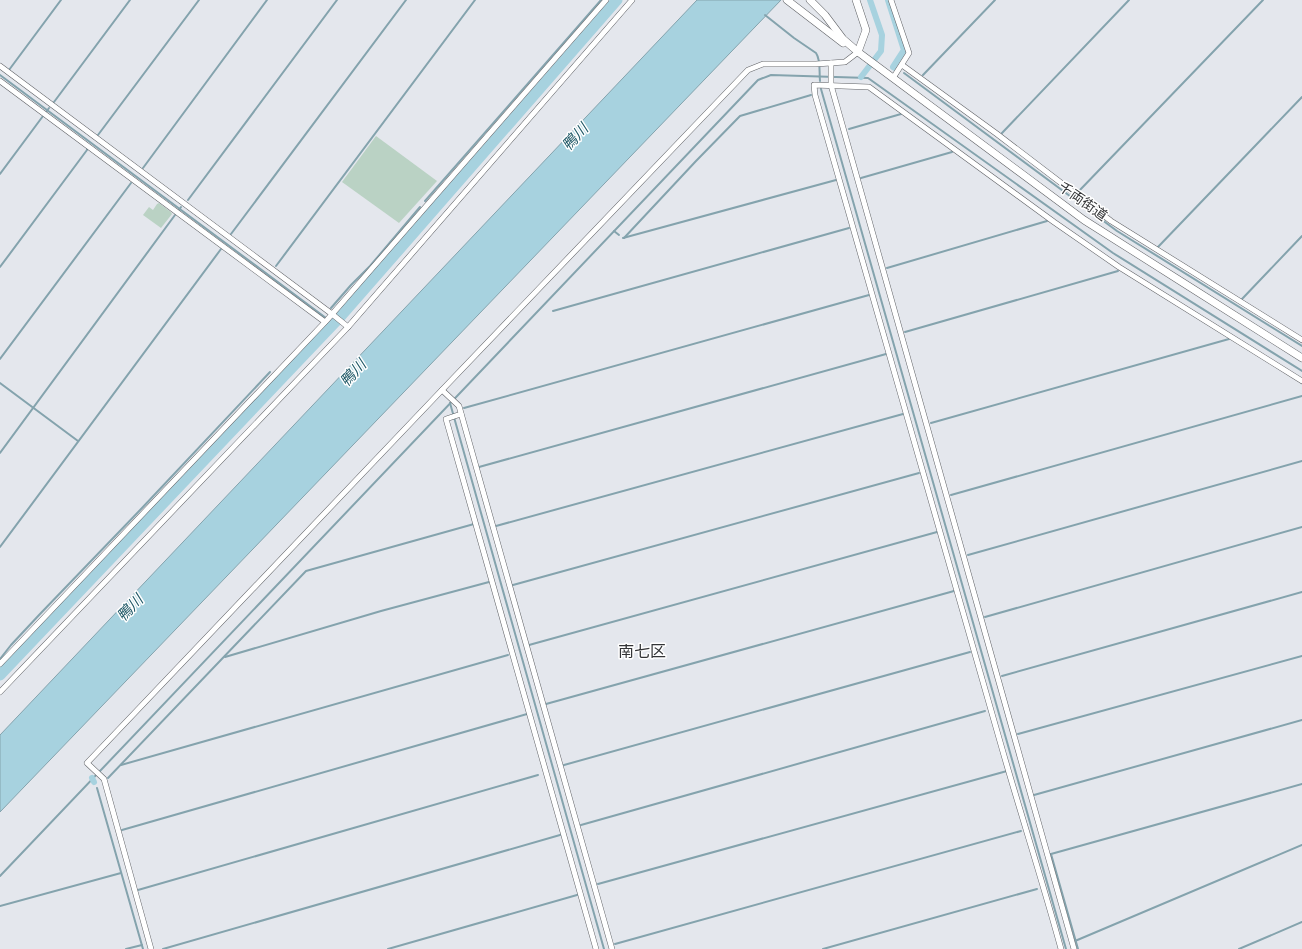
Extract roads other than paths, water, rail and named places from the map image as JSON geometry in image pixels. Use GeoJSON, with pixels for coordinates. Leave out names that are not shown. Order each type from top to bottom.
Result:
{"type":"FeatureCollection","features":[{"type":"Feature","properties":{"kind":"street"},"geometry":{"type":"LineString","coordinates":[[0,664],[330,318],[606,0]]}},
{"type":"Feature","properties":{"kind":"street"},"geometry":{"type":"LineString","coordinates":[[1,689],[348,327],[632,0]]}},
{"type":"Feature","properties":{"kind":"street","name":"千両街道"},"geometry":{"type":"LineString","coordinates":[[810,0],[825,15],[843,39],[858,52],[1084,220],[1302,358]]}},
{"type":"Feature","properties":{"kind":"street"},"geometry":{"type":"LineString","coordinates":[[151,949],[104,780],[87,763],[444,391],[748,70],[762,64],[818,64],[832,66],[845,62],[858,52],[866,30],[856,0]]}},
{"type":"Feature","properties":{"kind":"street"},"geometry":{"type":"LineString","coordinates":[[891,0],[909,52],[893,78]]}},
{"type":"Feature","properties":{"kind":"street","name":"千両街道"},"geometry":{"type":"LineString","coordinates":[[790,2],[858,52]]}},
{"type":"Feature","properties":{"kind":"street"},"geometry":{"type":"LineString","coordinates":[[902,65],[1074,191],[1111,221],[1302,340]]}},
{"type":"Feature","properties":{"kind":"street"},"geometry":{"type":"LineString","coordinates":[[0,66],[330,318]]}},
{"type":"Feature","properties":{"kind":"street"},"geometry":{"type":"LineString","coordinates":[[832,66],[831,84],[1074,949]]}},
{"type":"Feature","properties":{"kind":"street"},"geometry":{"type":"LineString","coordinates":[[0,80],[330,318],[341,322],[348,327]]}},
{"type":"Feature","properties":{"kind":"street"},"geometry":{"type":"LineString","coordinates":[[1061,949],[814,92],[814,85],[831,84],[869,87],[1119,267],[1302,381]]}},
{"type":"Feature","properties":{"kind":"street"},"geometry":{"type":"LineString","coordinates":[[444,391],[459,406],[456,416],[612,949]]}},
{"type":"Feature","properties":{"kind":"street"},"geometry":{"type":"LineString","coordinates":[[456,416],[446,419],[596,949]]}},
{"type":"Feature","properties":{"kind":"water","name":"鴨川"},"geometry":{"type":"Polygon","coordinates":[[[697,0],[781,0],[0,812],[0,735],[697,0]]]}},
{"type":"Feature","properties":{"kind":"waterway"},"geometry":{"type":"LineString","coordinates":[[9,70],[61,0]]}},
{"type":"Feature","properties":{"kind":"waterway"},"geometry":{"type":"LineString","coordinates":[[54,102],[130,0]]}},
{"type":"Feature","properties":{"kind":"waterway"},"geometry":{"type":"LineString","coordinates":[[98,135],[199,0]]}},
{"type":"Feature","properties":{"kind":"waterway"},"geometry":{"type":"LineString","coordinates":[[143,168],[267,0]]}},
{"type":"Feature","properties":{"kind":"waterway"},"geometry":{"type":"LineString","coordinates":[[188,200],[337,0]]}},
{"type":"Feature","properties":{"kind":"waterway"},"geometry":{"type":"LineString","coordinates":[[231,234],[406,0]]}},
{"type":"Feature","properties":{"kind":"waterway"},"geometry":{"type":"LineString","coordinates":[[276,266],[475,0]]}},
{"type":"Feature","properties":{"kind":"waterway"},"geometry":{"type":"LineString","coordinates":[[425,201],[601,0]]}},
{"type":"Feature","properties":{"kind":"waterway"},"geometry":{"type":"LineString","coordinates":[[0,675],[341,316],[617,0]]}},
{"type":"Feature","properties":{"kind":"waterway"},"geometry":{"type":"LineString","coordinates":[[861,77],[881,51],[882,35],[870,0]]}},
{"type":"Feature","properties":{"kind":"waterway"},"geometry":{"type":"LineString","coordinates":[[888,0],[904,50],[893,67],[895,68]]}},
{"type":"Feature","properties":{"kind":"waterway"},"geometry":{"type":"LineString","coordinates":[[923,75],[995,0]]}},
{"type":"Feature","properties":{"kind":"waterway"},"geometry":{"type":"LineString","coordinates":[[1002,133],[1129,0]]}},
{"type":"Feature","properties":{"kind":"waterway"},"geometry":{"type":"LineString","coordinates":[[1078,192],[1263,0]]}},
{"type":"Feature","properties":{"kind":"waterway"},"geometry":{"type":"LineString","coordinates":[[765,15],[816,53],[818,56],[820,81]]}},
{"type":"Feature","properties":{"kind":"waterway"},"geometry":{"type":"LineString","coordinates":[[904,73],[1117,231],[1302,346]]}},
{"type":"Feature","properties":{"kind":"waterway"},"geometry":{"type":"LineString","coordinates":[[0,75],[334,324]]}},
{"type":"Feature","properties":{"kind":"waterway"},"geometry":{"type":"LineString","coordinates":[[0,876],[758,80],[771,75],[868,78],[1113,253],[1302,371]]}},
{"type":"Feature","properties":{"kind":"waterway"},"geometry":{"type":"LineString","coordinates":[[821,89],[1066,949]]}},
{"type":"Feature","properties":{"kind":"waterway"},"geometry":{"type":"LineString","coordinates":[[624,238],[740,116],[811,95]]}},
{"type":"Feature","properties":{"kind":"waterway"},"geometry":{"type":"LineString","coordinates":[[1158,247],[1302,97]]}},
{"type":"Feature","properties":{"kind":"waterway"},"geometry":{"type":"LineString","coordinates":[[46,112],[49,108]]}},
{"type":"Feature","properties":{"kind":"waterway"},"geometry":{"type":"LineString","coordinates":[[849,129],[901,114]]}},
{"type":"Feature","properties":{"kind":"waterway"},"geometry":{"type":"LineString","coordinates":[[0,174],[43,116]]}},
{"type":"Feature","properties":{"kind":"waterway"},"geometry":{"type":"LineString","coordinates":[[0,267],[87,148]]}},
{"type":"Feature","properties":{"kind":"waterway"},"geometry":{"type":"LineString","coordinates":[[861,178],[952,152]]}},
{"type":"Feature","properties":{"kind":"waterway"},"geometry":{"type":"LineString","coordinates":[[623,238],[836,180]]}},
{"type":"Feature","properties":{"kind":"waterway"},"geometry":{"type":"LineString","coordinates":[[0,359],[131,183]]}},
{"type":"Feature","properties":{"kind":"waterway"},"geometry":{"type":"LineString","coordinates":[[331,308],[370,266],[420,207]]}},
{"type":"Feature","properties":{"kind":"waterway"},"geometry":{"type":"LineString","coordinates":[[0,453],[175,215]]}},
{"type":"Feature","properties":{"kind":"waterway"},"geometry":{"type":"LineString","coordinates":[[887,268],[1047,221]]}},
{"type":"Feature","properties":{"kind":"waterway"},"geometry":{"type":"LineString","coordinates":[[553,311],[849,228]]}},
{"type":"Feature","properties":{"kind":"waterway"},"geometry":{"type":"LineString","coordinates":[[614,231],[619,235]]}},
{"type":"Feature","properties":{"kind":"waterway"},"geometry":{"type":"LineString","coordinates":[[1242,299],[1302,236]]}},
{"type":"Feature","properties":{"kind":"waterway"},"geometry":{"type":"LineString","coordinates":[[0,547],[221,249]]}},
{"type":"Feature","properties":{"kind":"waterway"},"geometry":{"type":"LineString","coordinates":[[905,332],[1118,271]]}},
{"type":"Feature","properties":{"kind":"waterway"},"geometry":{"type":"LineString","coordinates":[[464,408],[869,295]]}},
{"type":"Feature","properties":{"kind":"waterway"},"geometry":{"type":"LineString","coordinates":[[931,423],[1229,339]]}},
{"type":"Feature","properties":{"kind":"waterway"},"geometry":{"type":"LineString","coordinates":[[479,467],[886,354]]}},
{"type":"Feature","properties":{"kind":"waterway"},"geometry":{"type":"LineString","coordinates":[[0,659],[40,614],[270,372]]}},
{"type":"Feature","properties":{"kind":"waterway"},"geometry":{"type":"LineString","coordinates":[[0,383],[78,441]]}},
{"type":"Feature","properties":{"kind":"waterway"},"geometry":{"type":"LineString","coordinates":[[951,495],[1302,396]]}},
{"type":"Feature","properties":{"kind":"waterway"},"geometry":{"type":"LineString","coordinates":[[450,403],[604,949]]}},
{"type":"Feature","properties":{"kind":"waterway"},"geometry":{"type":"LineString","coordinates":[[496,526],[903,414]]}},
{"type":"Feature","properties":{"kind":"waterway"},"geometry":{"type":"LineString","coordinates":[[968,555],[1302,461]]}},
{"type":"Feature","properties":{"kind":"waterway"},"geometry":{"type":"LineString","coordinates":[[513,585],[919,473]]}},
{"type":"Feature","properties":{"kind":"waterway"},"geometry":{"type":"LineString","coordinates":[[108,778],[306,571],[474,524]]}},
{"type":"Feature","properties":{"kind":"waterway"},"geometry":{"type":"LineString","coordinates":[[985,617],[1302,527]]}},
{"type":"Feature","properties":{"kind":"waterway"},"geometry":{"type":"LineString","coordinates":[[529,645],[937,532]]}},
{"type":"Feature","properties":{"kind":"waterway"},"geometry":{"type":"LineString","coordinates":[[225,657],[381,611],[489,582]]}},
{"type":"Feature","properties":{"kind":"waterway"},"geometry":{"type":"LineString","coordinates":[[546,704],[954,591]]}},
{"type":"Feature","properties":{"kind":"waterway"},"geometry":{"type":"LineString","coordinates":[[1002,676],[1302,592]]}},
{"type":"Feature","properties":{"kind":"waterway"},"geometry":{"type":"LineString","coordinates":[[564,765],[970,652]]}},
{"type":"Feature","properties":{"kind":"waterway"},"geometry":{"type":"LineString","coordinates":[[121,765],[508,655]]}},
{"type":"Feature","properties":{"kind":"waterway"},"geometry":{"type":"LineString","coordinates":[[1018,734],[1302,656]]}},
{"type":"Feature","properties":{"kind":"waterway"},"geometry":{"type":"LineString","coordinates":[[581,825],[985,711]]}},
{"type":"Feature","properties":{"kind":"waterway"},"geometry":{"type":"LineString","coordinates":[[122,830],[527,714]]}},
{"type":"Feature","properties":{"kind":"waterway"},"geometry":{"type":"LineString","coordinates":[[1034,795],[1302,720]]}},
{"type":"Feature","properties":{"kind":"waterway"},"geometry":{"type":"LineString","coordinates":[[598,884],[1007,771]]}},
{"type":"Feature","properties":{"kind":"waterway"},"geometry":{"type":"LineString","coordinates":[[138,890],[538,775]]}},
{"type":"Feature","properties":{"kind":"waterway"},"geometry":{"type":"LineString","coordinates":[[92,778],[94,782]]}},
{"type":"Feature","properties":{"kind":"waterway"},"geometry":{"type":"LineString","coordinates":[[1051,854],[1302,784]]}},
{"type":"Feature","properties":{"kind":"waterway"},"geometry":{"type":"LineString","coordinates":[[97,788],[143,949]]}},
{"type":"Feature","properties":{"kind":"waterway"},"geometry":{"type":"LineString","coordinates":[[615,944],[1021,831]]}},
{"type":"Feature","properties":{"kind":"waterway"},"geometry":{"type":"LineString","coordinates":[[163,949],[560,835]]}},
{"type":"Feature","properties":{"kind":"waterway"},"geometry":{"type":"LineString","coordinates":[[1075,941],[1302,845]]}},
{"type":"Feature","properties":{"kind":"waterway"},"geometry":{"type":"LineString","coordinates":[[1051,854],[1078,949]]}},
{"type":"Feature","properties":{"kind":"waterway"},"geometry":{"type":"LineString","coordinates":[[0,906],[121,873]]}},
{"type":"Feature","properties":{"kind":"waterway"},"geometry":{"type":"LineString","coordinates":[[823,949],[1037,889]]}},
{"type":"Feature","properties":{"kind":"waterway"},"geometry":{"type":"LineString","coordinates":[[388,949],[577,895]]}},
{"type":"Feature","properties":{"kind":"waterway"},"geometry":{"type":"LineString","coordinates":[[1239,949],[1302,922]]}},
{"type":"Feature","properties":{"kind":"waterway"},"geometry":{"type":"LineString","coordinates":[[126,949],[142,945]]}},
{"type":"Feature","properties":{"kind":"district","name":"南七区"},"geometry":{"type":"Point","coordinates":[642,651]}}]}
